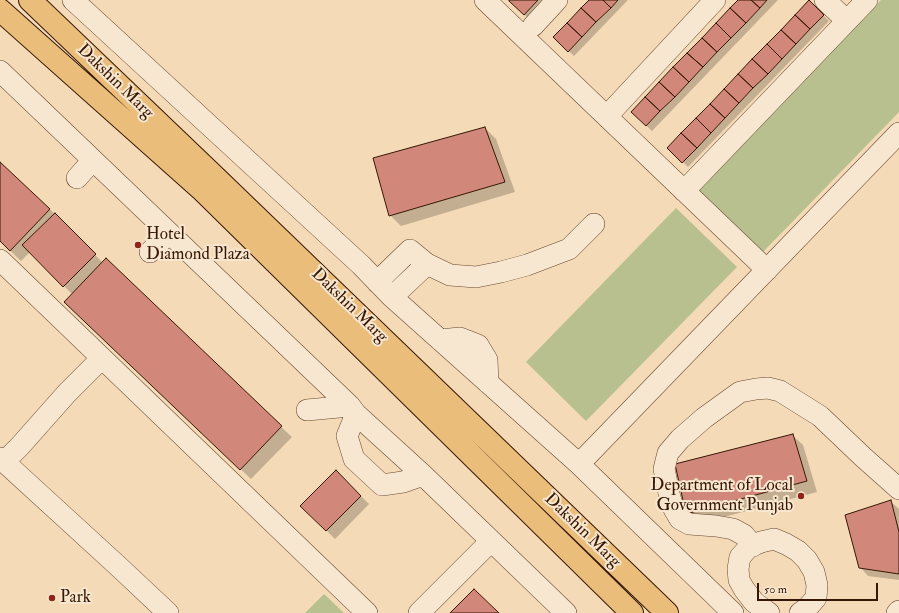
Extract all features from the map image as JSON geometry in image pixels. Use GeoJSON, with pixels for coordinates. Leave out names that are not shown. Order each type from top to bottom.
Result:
{"type":"FeatureCollection","features":[{"type":"Feature","properties":{"kind":"main road","name":"Dakshin Marg"},"geometry":{"type":"LineString","coordinates":[[30,0],[667,613]]}},
{"type":"Feature","properties":{"kind":"main road","name":"Dakshin Marg"},"geometry":{"type":"LineString","coordinates":[[0,10],[201,189],[632,613]]}},
{"type":"Feature","properties":{"kind":"street"},"geometry":{"type":"LineString","coordinates":[[73,0],[355,260],[376,282],[579,464],[729,610],[744,589]]}},
{"type":"Feature","properties":{"kind":"street"},"geometry":{"type":"LineString","coordinates":[[485,0],[767,270]]}},
{"type":"Feature","properties":{"kind":"street"},"geometry":{"type":"LineString","coordinates":[[533,26],[557,0]]}},
{"type":"Feature","properties":{"kind":"street"},"geometry":{"type":"LineString","coordinates":[[607,116],[715,0]]}},
{"type":"Feature","properties":{"kind":"street"},"geometry":{"type":"LineString","coordinates":[[825,0],[847,20]]}},
{"type":"Feature","properties":{"kind":"street"},"geometry":{"type":"LineString","coordinates":[[684,191],[867,0]]}},
{"type":"Feature","properties":{"kind":"street"},"geometry":{"type":"LineString","coordinates":[[0,71],[566,613]]}},
{"type":"Feature","properties":{"kind":"street"},"geometry":{"type":"LineString","coordinates":[[579,464],[899,133]]}},
{"type":"Feature","properties":{"kind":"street"},"geometry":{"type":"LineString","coordinates":[[77,178],[93,160]]}},
{"type":"Feature","properties":{"kind":"street"},"geometry":{"type":"LineString","coordinates":[[376,282],[410,250],[427,264],[450,275],[476,277],[501,272],[569,249],[594,224]]}},
{"type":"Feature","properties":{"kind":"street"},"geometry":{"type":"LineString","coordinates":[[150,252],[169,233]]}},
{"type":"Feature","properties":{"kind":"street"},"geometry":{"type":"LineString","coordinates":[[0,260],[368,613]]}},
{"type":"Feature","properties":{"kind":"street"},"geometry":{"type":"LineString","coordinates":[[392,296],[427,264]]}},
{"type":"Feature","properties":{"kind":"street"},"geometry":{"type":"LineString","coordinates":[[102,358],[20,446],[2,460],[168,613]]}},
{"type":"Feature","properties":{"kind":"street"},"geometry":{"type":"LineString","coordinates":[[753,546],[744,535],[733,529],[689,524],[680,519],[670,498],[664,468],[668,453],[680,439],[704,418],[740,392],[768,388],[780,391],[820,416],[899,490]]}},
{"type":"Feature","properties":{"kind":"street"},"geometry":{"type":"LineString","coordinates":[[307,410],[353,410]]}},
{"type":"Feature","properties":{"kind":"street"},"geometry":{"type":"LineString","coordinates":[[353,410],[347,436],[354,460],[382,485],[402,482],[423,475]]}},
{"type":"Feature","properties":{"kind":"street"},"geometry":{"type":"LineString","coordinates":[[767,612],[754,602],[744,589],[739,580],[738,569],[740,557],[749,548],[761,542],[774,539],[798,551],[807,560],[814,572],[817,585],[816,598],[801,613]]}},
{"type":"Feature","properties":{"kind":"street"},"geometry":{"type":"LineString","coordinates":[[419,613],[491,541]]}},
{"type":"Feature","properties":{"kind":"green space"},"geometry":{"type":"Polygon","coordinates":[[[881,0],[899,0],[899,112],[763,252],[697,188],[881,0]]]}},
{"type":"Feature","properties":{"kind":"green space"},"geometry":{"type":"Polygon","coordinates":[[[676,208],[737,267],[586,421],[526,362],[676,208]]]}},
{"type":"Feature","properties":{"kind":"green space"},"geometry":{"type":"Polygon","coordinates":[[[324,594],[344,613],[305,613],[324,594]]]}},
{"type":"Feature","properties":{"kind":"building"},"geometry":{"type":"Polygon","coordinates":[[[509,0],[538,0],[524,15],[509,0]]]}},
{"type":"Feature","properties":{"kind":"building"},"geometry":{"type":"Polygon","coordinates":[[[589,0],[603,0],[611,8],[596,22],[581,8],[589,0]]]}},
{"type":"Feature","properties":{"kind":"building"},"geometry":{"type":"Polygon","coordinates":[[[603,0],[618,0],[611,8],[603,0]]]}},
{"type":"Feature","properties":{"kind":"building"},"geometry":{"type":"Polygon","coordinates":[[[738,0],[751,0],[760,8],[746,23],[730,8],[738,0]]]}},
{"type":"Feature","properties":{"kind":"building"},"geometry":{"type":"Polygon","coordinates":[[[751,0],[767,0],[760,8],[751,0]]]}},
{"type":"Feature","properties":{"kind":"building"},"geometry":{"type":"Polygon","coordinates":[[[809,0],[824,15],[810,29],[795,15],[809,0]]]}},
{"type":"Feature","properties":{"kind":"building"},"geometry":{"type":"Polygon","coordinates":[[[581,8],[596,22],[582,37],[567,23],[581,8]]]}},
{"type":"Feature","properties":{"kind":"building"},"geometry":{"type":"Polygon","coordinates":[[[730,8],[746,23],[731,38],[716,23],[730,8]]]}},
{"type":"Feature","properties":{"kind":"building"},"geometry":{"type":"Polygon","coordinates":[[[795,15],[810,29],[796,44],[781,30],[795,15]]]}},
{"type":"Feature","properties":{"kind":"building"},"geometry":{"type":"Polygon","coordinates":[[[567,23],[582,37],[568,52],[553,37],[567,23]]]}},
{"type":"Feature","properties":{"kind":"building"},"geometry":{"type":"Polygon","coordinates":[[[716,23],[731,38],[717,52],[702,38],[716,23]]]}},
{"type":"Feature","properties":{"kind":"building"},"geometry":{"type":"Polygon","coordinates":[[[781,30],[796,44],[782,59],[767,44],[781,30]]]}},
{"type":"Feature","properties":{"kind":"building"},"geometry":{"type":"Polygon","coordinates":[[[702,38],[717,52],[703,67],[687,53],[702,38]]]}},
{"type":"Feature","properties":{"kind":"building"},"geometry":{"type":"Polygon","coordinates":[[[767,44],[782,59],[768,74],[752,59],[767,44]]]}},
{"type":"Feature","properties":{"kind":"building"},"geometry":{"type":"Polygon","coordinates":[[[687,53],[703,67],[689,82],[673,67],[687,53]]]}},
{"type":"Feature","properties":{"kind":"building"},"geometry":{"type":"Polygon","coordinates":[[[752,59],[768,74],[753,88],[738,74],[752,59]]]}},
{"type":"Feature","properties":{"kind":"building"},"geometry":{"type":"Polygon","coordinates":[[[673,67],[689,82],[675,97],[659,82],[673,67]]]}},
{"type":"Feature","properties":{"kind":"building"},"geometry":{"type":"Polygon","coordinates":[[[738,74],[753,88],[739,103],[724,89],[738,74]]]}},
{"type":"Feature","properties":{"kind":"building"},"geometry":{"type":"Polygon","coordinates":[[[659,82],[675,97],[660,111],[645,97],[659,82]]]}},
{"type":"Feature","properties":{"kind":"building"},"geometry":{"type":"Polygon","coordinates":[[[724,89],[739,103],[725,118],[710,104],[724,89]]]}},
{"type":"Feature","properties":{"kind":"building"},"geometry":{"type":"Polygon","coordinates":[[[645,97],[660,111],[646,126],[631,112],[645,97]]]}},
{"type":"Feature","properties":{"kind":"building"},"geometry":{"type":"Polygon","coordinates":[[[710,104],[725,118],[711,133],[696,118],[710,104]]]}},
{"type":"Feature","properties":{"kind":"building"},"geometry":{"type":"Polygon","coordinates":[[[696,118],[711,133],[697,148],[681,133],[696,118]]]}},
{"type":"Feature","properties":{"kind":"building"},"geometry":{"type":"Polygon","coordinates":[[[485,127],[505,182],[389,216],[373,158],[485,127]]]}},
{"type":"Feature","properties":{"kind":"building"},"geometry":{"type":"Polygon","coordinates":[[[681,133],[697,148],[682,163],[667,148],[681,133]]]}},
{"type":"Feature","properties":{"kind":"building"},"geometry":{"type":"Polygon","coordinates":[[[0,162],[50,209],[10,251],[0,241],[0,162]]]}},
{"type":"Feature","properties":{"kind":"building"},"geometry":{"type":"Polygon","coordinates":[[[55,213],[96,254],[63,287],[22,245],[55,213]]]}},
{"type":"Feature","properties":{"kind":"building"},"geometry":{"type":"Polygon","coordinates":[[[106,258],[282,426],[240,470],[64,302],[106,258]]]}},
{"type":"Feature","properties":{"kind":"building"},"geometry":{"type":"Polygon","coordinates":[[[793,434],[807,481],[686,514],[675,464],[793,434]]]}},
{"type":"Feature","properties":{"kind":"building"},"geometry":{"type":"Polygon","coordinates":[[[336,470],[361,496],[326,531],[300,506],[336,470]]]}},
{"type":"Feature","properties":{"kind":"building"},"geometry":{"type":"Polygon","coordinates":[[[891,500],[899,532],[899,574],[859,568],[845,515],[891,500]]]}},
{"type":"Feature","properties":{"kind":"building"},"geometry":{"type":"Polygon","coordinates":[[[474,589],[499,613],[450,613],[474,589]]]}},
{"type":"Feature","properties":{"kind":"place","name":"Hotel Diamond Plaza"},"geometry":{"type":"Point","coordinates":[138,245]}},
{"type":"Feature","properties":{"kind":"place","name":"Department of Local Government Punjab"},"geometry":{"type":"Point","coordinates":[801,496]}},
{"type":"Feature","properties":{"kind":"place","name":"Park"},"geometry":{"type":"Point","coordinates":[52,598]}}]}
